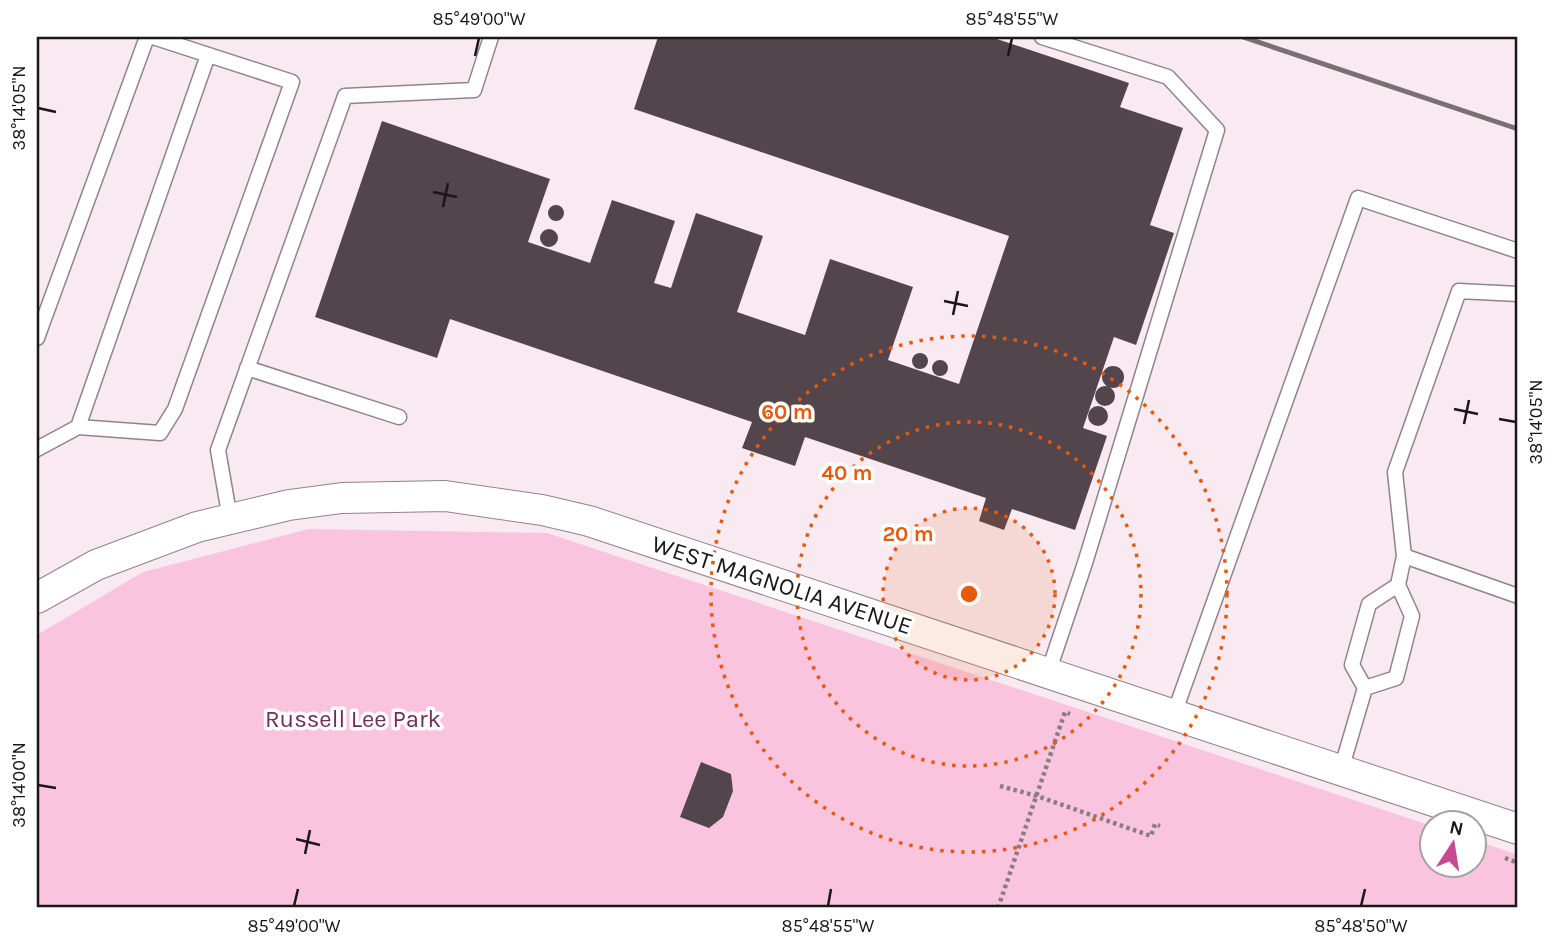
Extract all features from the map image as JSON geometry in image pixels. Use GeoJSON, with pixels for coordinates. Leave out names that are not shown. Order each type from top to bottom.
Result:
{"type":"FeatureCollection","features":[{"type":"Feature","properties":{"kind":"street","name":"WEST MAGNOLIA AVENUE"},"geometry":{"type":"LineString","coordinates":[[37,598],[96,565],[197,527],[289,505],[342,498],[445,496],[542,510],[589,521],[1518,829]]}},
{"type":"Feature","properties":{"kind":"lane"},"geometry":{"type":"LineString","coordinates":[[37,338],[147,37]]}},
{"type":"Feature","properties":{"kind":"lane"},"geometry":{"type":"LineString","coordinates":[[37,449],[78,427],[160,433],[175,409],[292,82],[153,37]]}},
{"type":"Feature","properties":{"kind":"lane"},"geometry":{"type":"LineString","coordinates":[[230,519],[218,450],[345,96],[474,90],[491,37]]}},
{"type":"Feature","properties":{"kind":"lane"},"geometry":{"type":"LineString","coordinates":[[1042,37],[1167,77],[1217,130],[1085,563],[1048,673]]}},
{"type":"Feature","properties":{"kind":"lane"},"geometry":{"type":"LineString","coordinates":[[78,427],[208,55]]}},
{"type":"Feature","properties":{"kind":"lane"},"geometry":{"type":"LineString","coordinates":[[1174,715],[1358,198],[1518,251]]}},
{"type":"Feature","properties":{"kind":"lane"},"geometry":{"type":"LineString","coordinates":[[1365,688],[1396,678],[1412,617],[1398,585],[1404,556],[1395,472],[1459,291],[1518,294]]}},
{"type":"Feature","properties":{"kind":"lane"},"geometry":{"type":"LineString","coordinates":[[247,368],[399,417]]}},
{"type":"Feature","properties":{"kind":"lane"},"geometry":{"type":"LineString","coordinates":[[1404,556],[1518,596]]}},
{"type":"Feature","properties":{"kind":"lane"},"geometry":{"type":"LineString","coordinates":[[1341,771],[1365,688],[1352,665],[1369,604],[1398,585]]}},
{"type":"Feature","properties":{"kind":"path"},"geometry":{"type":"LineString","coordinates":[[1052,708],[1078,717]]}},
{"type":"Feature","properties":{"kind":"path"},"geometry":{"type":"LineString","coordinates":[[998,908],[1065,712]]}},
{"type":"Feature","properties":{"kind":"path"},"geometry":{"type":"LineString","coordinates":[[1000,786],[1037,796],[1151,836],[1155,824],[1160,826]]}},
{"type":"Feature","properties":{"kind":"green space","name":"Russell Lee Park"},"geometry":{"type":"Polygon","coordinates":[[[309,529],[547,533],[1418,821],[1418,878],[1488,878],[1488,845],[1518,855],[1518,908],[37,908],[37,635],[143,572],[309,529]]]}},
{"type":"Feature","properties":{"kind":"building"},"geometry":{"type":"Polygon","coordinates":[[[658,37],[991,37],[1129,83],[1120,107],[1183,128],[1150,225],[1174,233],[1136,345],[1114,337],[1083,428],[1107,436],[1075,530],[1012,509],[1004,530],[979,521],[986,498],[805,437],[795,466],[742,448],[752,422],[450,319],[437,358],[315,317],[382,121],[550,179],[528,242],[590,263],[612,200],[675,221],[654,283],[671,288],[696,213],[763,236],[737,312],[805,335],[830,259],[913,287],[888,360],[959,384],[1009,236],[634,109],[658,37]]]}},
{"type":"Feature","properties":{"kind":"building"},"geometry":{"type":"Polygon","coordinates":[[[556,205],[562,207],[562,219],[556,221],[550,219],[548,213],[550,207],[556,205]]]}},
{"type":"Feature","properties":{"kind":"building"},"geometry":{"type":"Polygon","coordinates":[[[549,229],[555,232],[558,238],[555,244],[549,247],[543,244],[540,238],[543,232],[549,229]]]}},
{"type":"Feature","properties":{"kind":"building"},"geometry":{"type":"Polygon","coordinates":[[[920,353],[926,355],[926,367],[920,369],[914,367],[912,361],[914,355],[920,353]]]}},
{"type":"Feature","properties":{"kind":"building"},"geometry":{"type":"Polygon","coordinates":[[[940,360],[946,362],[946,374],[940,376],[934,374],[932,368],[934,362],[940,360]]]}},
{"type":"Feature","properties":{"kind":"building"},"geometry":{"type":"Polygon","coordinates":[[[1113,366],[1123,373],[1124,377],[1117,387],[1113,388],[1103,381],[1102,377],[1109,367],[1113,366]]]}},
{"type":"Feature","properties":{"kind":"building"},"geometry":{"type":"Polygon","coordinates":[[[1105,386],[1112,389],[1115,396],[1112,403],[1105,406],[1098,403],[1095,396],[1098,389],[1105,386]]]}},
{"type":"Feature","properties":{"kind":"building"},"geometry":{"type":"Polygon","coordinates":[[[1098,406],[1105,409],[1108,416],[1105,423],[1098,426],[1091,423],[1088,416],[1091,409],[1098,406]]]}},
{"type":"Feature","properties":{"kind":"building"},"geometry":{"type":"Polygon","coordinates":[[[701,762],[731,774],[733,791],[723,817],[709,828],[680,817],[701,762]]]}},
{"type":"Feature","properties":{"kind":"railway"},"geometry":{"type":"LineString","coordinates":[[1243,37],[1518,129]]}}]}
